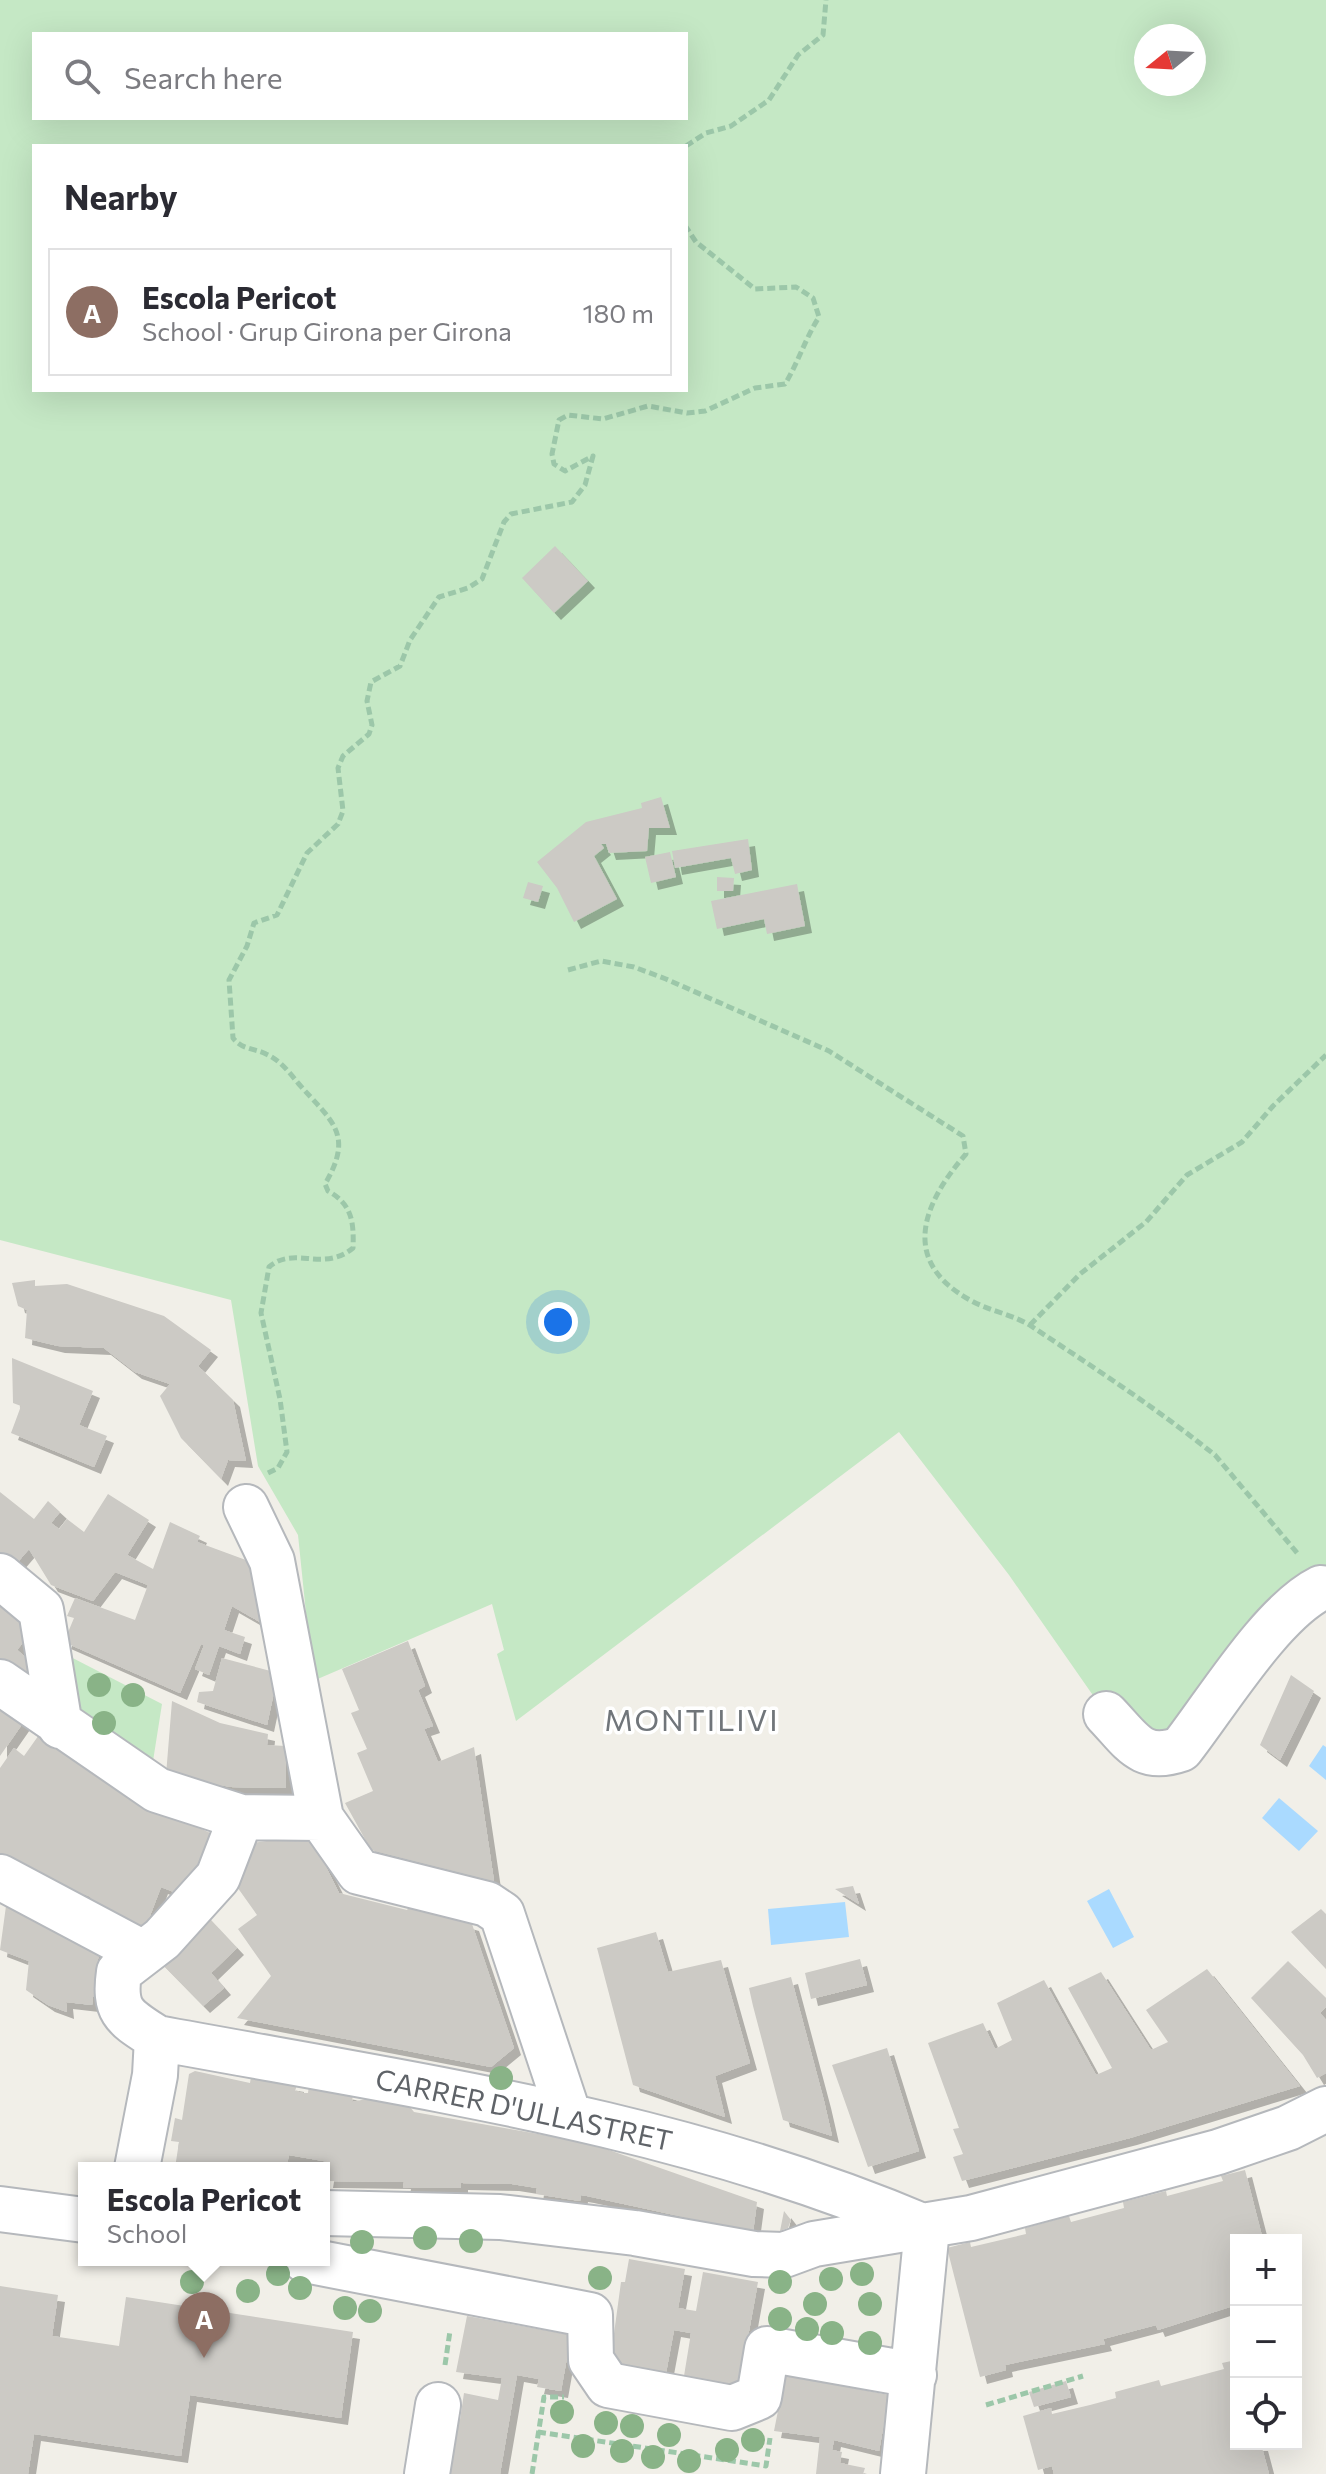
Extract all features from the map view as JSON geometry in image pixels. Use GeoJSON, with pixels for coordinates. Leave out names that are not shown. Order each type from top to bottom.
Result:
{"type":"FeatureCollection","features":[{"type":"Feature","properties":{"kind":"street"},"geometry":{"type":"LineString","coordinates":[[249,1512],[272,1561],[321,1818],[359,1872],[487,1904],[502,1914],[568,2113]]}},
{"type":"Feature","properties":{"kind":"street"},"geometry":{"type":"LineString","coordinates":[[0,1576],[41,1610],[60,1726]]}},
{"type":"Feature","properties":{"kind":"street"},"geometry":{"type":"LineString","coordinates":[[1106,1714],[1141,1751],[1160,1756],[1181,1749],[1271,1631],[1303,1597],[1321,1588]]}},
{"type":"Feature","properties":{"kind":"street"},"geometry":{"type":"LineString","coordinates":[[0,1682],[157,1790],[241,1817],[321,1818]]}},
{"type":"Feature","properties":{"kind":"street"},"geometry":{"type":"LineString","coordinates":[[138,2162],[155,2075],[140,2027],[116,1993],[119,1972],[141,1952],[162,1939],[218,1877],[241,1817]]}},
{"type":"Feature","properties":{"kind":"street"},"geometry":{"type":"LineString","coordinates":[[0,1877],[141,1952]]}},
{"type":"Feature","properties":{"kind":"street","name":"CARRER D'ULLASTRET"},"geometry":{"type":"LineString","coordinates":[[140,2027],[568,2113],[765,2167],[927,2228]]}},
{"type":"Feature","properties":{"kind":"street"},"geometry":{"type":"LineString","coordinates":[[347,2268],[337,2212],[500,2217],[635,2233],[754,2254],[784,2255],[814,2244],[927,2228],[1218,2152],[1288,2128],[1326,2109]]}},
{"type":"Feature","properties":{"kind":"street"},"geometry":{"type":"LineString","coordinates":[[0,2209],[78,2219]]}},
{"type":"Feature","properties":{"kind":"street"},"geometry":{"type":"LineString","coordinates":[[903,2474],[927,2228]]}},
{"type":"Feature","properties":{"kind":"street"},"geometry":{"type":"LineString","coordinates":[[330,2265],[590,2315],[591,2360],[608,2385],[716,2406],[732,2408],[759,2397],[767,2349],[914,2375]]}},
{"type":"Feature","properties":{"kind":"street"},"geometry":{"type":"LineString","coordinates":[[427,2474],[438,2405]]}},
{"type":"Feature","properties":{"kind":"path"},"geometry":{"type":"LineString","coordinates":[[688,145],[706,133],[731,126],[769,100],[798,55],[823,35],[826,0]]}},
{"type":"Feature","properties":{"kind":"path"},"geometry":{"type":"LineString","coordinates":[[249,1512],[256,1485],[278,1468],[287,1452],[280,1399],[261,1313],[269,1267],[288,1258],[340,1259],[353,1248],[354,1232],[352,1214],[342,1199],[328,1191],[325,1184],[340,1156],[335,1125],[288,1069],[266,1053],[238,1044],[233,1038],[229,980],[247,946],[254,923],[277,915],[307,853],[338,824],[343,811],[338,768],[343,756],[369,734],[372,725],[367,701],[371,682],[400,666],[410,640],[439,597],[468,588],[482,579],[504,522],[511,514],[572,502],[585,485],[593,456],[565,471],[554,464],[552,454],[559,420],[568,415],[603,419],[648,406],[687,413],[705,411],[755,388],[785,384],[794,369],[799,351],[819,317],[813,298],[796,287],[755,289],[696,242],[688,230]]}},
{"type":"Feature","properties":{"kind":"path"},"geometry":{"type":"LineString","coordinates":[[568,970],[601,961],[634,967],[666,979],[829,1051],[963,1136],[966,1154],[945,1178],[929,1205],[924,1246],[930,1262],[946,1283],[958,1293],[1030,1325],[1215,1455],[1293,1547],[1321,1588]]}},
{"type":"Feature","properties":{"kind":"path"},"geometry":{"type":"LineString","coordinates":[[1030,1325],[1080,1274],[1146,1222],[1187,1175],[1242,1142],[1273,1106],[1326,1055]]}},
{"type":"Feature","properties":{"kind":"path"},"geometry":{"type":"LineString","coordinates":[[986,2405],[1083,2376]]}},
{"type":"Feature","properties":{"kind":"path"},"geometry":{"type":"LineString","coordinates":[[532,2474],[544,2397]]}},
{"type":"Feature","properties":{"kind":"path"},"geometry":{"type":"LineString","coordinates":[[538,2432],[766,2466]]}},
{"type":"Feature","properties":{"kind":"green space"},"geometry":{"type":"Polygon","coordinates":[[[0,0],[1326,0],[1326,1594],[1181,1749],[1106,1714],[1009,1575],[899,1432],[516,1721],[497,1654],[504,1650],[492,1604],[313,1681],[298,1535],[258,1466],[231,1300],[0,1240],[0,0]]]}},
{"type":"Feature","properties":{"kind":"green space"},"geometry":{"type":"Polygon","coordinates":[[[59,1651],[162,1704],[150,1780],[62,1724],[59,1651]]]}},
{"type":"Feature","properties":{"kind":"water"},"geometry":{"type":"Polygon","coordinates":[[[1323,1745],[1326,1747],[1326,1780],[1309,1766],[1323,1745]]]}},
{"type":"Feature","properties":{"kind":"water"},"geometry":{"type":"Polygon","coordinates":[[[1279,1798],[1318,1831],[1299,1851],[1262,1818],[1279,1798]]]}},
{"type":"Feature","properties":{"kind":"water"},"geometry":{"type":"Polygon","coordinates":[[[1109,1889],[1134,1937],[1113,1948],[1087,1901],[1109,1889]]]}},
{"type":"Feature","properties":{"kind":"water"},"geometry":{"type":"Polygon","coordinates":[[[845,1902],[849,1937],[771,1945],[768,1909],[845,1902]]]}},
{"type":"Feature","properties":{"kind":"building"},"geometry":{"type":"Polygon","coordinates":[[[555,546],[588,581],[554,613],[522,578],[555,546]]]}},
{"type":"Feature","properties":{"kind":"building"},"geometry":{"type":"Polygon","coordinates":[[[661,797],[670,828],[649,828],[647,851],[609,853],[606,844],[601,844],[604,848],[594,856],[617,899],[574,922],[557,888],[537,862],[586,822],[642,808],[641,803],[661,797]]]}},
{"type":"Feature","properties":{"kind":"building"},"geometry":{"type":"Polygon","coordinates":[[[748,839],[752,870],[735,874],[731,858],[675,868],[672,851],[748,839]]]}},
{"type":"Feature","properties":{"kind":"building"},"geometry":{"type":"Polygon","coordinates":[[[670,852],[676,877],[651,883],[645,857],[670,852]]]}},
{"type":"Feature","properties":{"kind":"building"},"geometry":{"type":"Polygon","coordinates":[[[717,877],[734,878],[733,891],[717,891],[717,877]]]}},
{"type":"Feature","properties":{"kind":"building"},"geometry":{"type":"Polygon","coordinates":[[[528,882],[543,886],[538,902],[523,898],[528,882]]]}},
{"type":"Feature","properties":{"kind":"building"},"geometry":{"type":"Polygon","coordinates":[[[797,884],[805,926],[767,934],[764,919],[717,929],[711,901],[797,884]]]}},
{"type":"Feature","properties":{"kind":"building"},"geometry":{"type":"Polygon","coordinates":[[[35,1280],[35,1286],[67,1284],[164,1316],[211,1350],[198,1366],[233,1400],[246,1461],[228,1460],[221,1479],[181,1438],[160,1396],[170,1384],[135,1372],[104,1348],[58,1346],[25,1338],[27,1310],[18,1306],[12,1283],[35,1280]]]}},
{"type":"Feature","properties":{"kind":"building"},"geometry":{"type":"Polygon","coordinates":[[[12,1358],[93,1391],[79,1425],[107,1436],[94,1467],[11,1433],[21,1406],[13,1403],[12,1358]]]}},
{"type":"Feature","properties":{"kind":"building"},"geometry":{"type":"Polygon","coordinates":[[[0,1492],[34,1519],[48,1501],[60,1512],[51,1523],[59,1529],[67,1519],[84,1532],[108,1494],[149,1520],[127,1555],[153,1569],[170,1522],[200,1536],[197,1542],[254,1563],[267,1626],[232,1606],[224,1630],[245,1637],[240,1654],[219,1646],[209,1675],[195,1669],[204,1645],[201,1644],[180,1693],[64,1642],[74,1618],[67,1616],[75,1598],[135,1620],[148,1585],[115,1572],[93,1601],[51,1585],[29,1549],[10,1571],[0,1563],[0,1492]]]}},
{"type":"Feature","properties":{"kind":"building"},"geometry":{"type":"Polygon","coordinates":[[[0,1585],[39,1622],[17,1650],[36,1666],[32,1686],[0,1660],[0,1585]]]}},
{"type":"Feature","properties":{"kind":"building"},"geometry":{"type":"Polygon","coordinates":[[[408,1641],[425,1686],[418,1690],[433,1726],[424,1729],[438,1762],[474,1747],[494,1881],[371,1850],[345,1803],[373,1791],[357,1753],[367,1749],[351,1713],[359,1710],[342,1669],[408,1641]]]}},
{"type":"Feature","properties":{"kind":"building"},"geometry":{"type":"Polygon","coordinates":[[[222,1658],[278,1673],[267,1725],[197,1702],[199,1692],[213,1691],[222,1658]]]}},
{"type":"Feature","properties":{"kind":"building"},"geometry":{"type":"Polygon","coordinates":[[[1291,1675],[1314,1691],[1280,1760],[1260,1745],[1291,1675]]]}},
{"type":"Feature","properties":{"kind":"building"},"geometry":{"type":"Polygon","coordinates":[[[0,1701],[25,1720],[0,1756],[0,1701]]]}},
{"type":"Feature","properties":{"kind":"building"},"geometry":{"type":"Polygon","coordinates":[[[172,1701],[220,1723],[268,1734],[267,1745],[286,1746],[286,1788],[231,1787],[166,1775],[172,1701]]]}},
{"type":"Feature","properties":{"kind":"building"},"geometry":{"type":"Polygon","coordinates":[[[41,1732],[169,1814],[219,1837],[187,1897],[161,1887],[145,1929],[88,1906],[91,1897],[84,1894],[80,1902],[0,1864],[0,1768],[14,1748],[24,1756],[41,1732]]]}},
{"type":"Feature","properties":{"kind":"building"},"geometry":{"type":"Polygon","coordinates":[[[310,1835],[339,1893],[407,1910],[412,1903],[459,1914],[458,1920],[472,1924],[514,2048],[491,2067],[237,2018],[271,1976],[238,1929],[257,1915],[235,1884],[252,1843],[310,1835]]]}},
{"type":"Feature","properties":{"kind":"building"},"geometry":{"type":"Polygon","coordinates":[[[853,1886],[859,1904],[835,1889],[853,1886]]]}},
{"type":"Feature","properties":{"kind":"building"},"geometry":{"type":"Polygon","coordinates":[[[6,1906],[100,1944],[92,2005],[66,2002],[67,2012],[48,2005],[26,1990],[29,1961],[0,1950],[6,1906]]]}},
{"type":"Feature","properties":{"kind":"building"},"geometry":{"type":"Polygon","coordinates":[[[1321,1909],[1326,1914],[1326,1969],[1291,1932],[1321,1909]]]}},
{"type":"Feature","properties":{"kind":"building"},"geometry":{"type":"Polygon","coordinates":[[[204,1913],[237,1948],[211,1973],[224,1988],[203,2006],[155,1957],[204,1913]]]}},
{"type":"Feature","properties":{"kind":"building"},"geometry":{"type":"Polygon","coordinates":[[[656,1932],[668,1972],[721,1960],[750,2063],[715,2076],[725,2117],[633,2085],[597,1948],[656,1932]]]}},
{"type":"Feature","properties":{"kind":"building"},"geometry":{"type":"Polygon","coordinates":[[[860,1959],[867,1985],[811,1999],[805,1973],[860,1959]]]}},
{"type":"Feature","properties":{"kind":"building"},"geometry":{"type":"Polygon","coordinates":[[[1288,1961],[1326,1998],[1326,2007],[1320,2013],[1326,2020],[1326,2073],[1317,2078],[1303,2055],[1251,1998],[1288,1961]]]}},
{"type":"Feature","properties":{"kind":"building"},"geometry":{"type":"Polygon","coordinates":[[[1207,1969],[1300,2086],[1130,2138],[962,2181],[953,2157],[963,2154],[953,2129],[959,2128],[928,2043],[983,2023],[995,2049],[1012,2040],[997,2003],[1044,1980],[1096,2075],[1112,2068],[1068,1988],[1101,1972],[1151,2050],[1168,2042],[1146,2010],[1207,1969]]]}},
{"type":"Feature","properties":{"kind":"building"},"geometry":{"type":"Polygon","coordinates":[[[791,1977],[832,2136],[783,2120],[753,2006],[749,1988],[791,1977]]]}},
{"type":"Feature","properties":{"kind":"building"},"geometry":{"type":"Polygon","coordinates":[[[887,2048],[919,2151],[868,2167],[832,2065],[887,2048]]]}},
{"type":"Feature","properties":{"kind":"building"},"geometry":{"type":"Polygon","coordinates":[[[195,2071],[250,2083],[251,2077],[297,2085],[295,2091],[303,2093],[308,2093],[309,2085],[353,2094],[352,2102],[366,2099],[410,2107],[414,2112],[589,2143],[757,2202],[753,2232],[587,2196],[581,2195],[580,2201],[536,2194],[537,2188],[512,2184],[461,2183],[461,2188],[403,2188],[404,2182],[330,2181],[330,2162],[289,2155],[287,2162],[176,2162],[179,2142],[171,2141],[175,2118],[182,2120],[189,2074],[195,2071]]]}},
{"type":"Feature","properties":{"kind":"building"},"geometry":{"type":"Polygon","coordinates":[[[1245,2170],[1261,2234],[1230,2234],[1230,2307],[1158,2330],[1156,2325],[1103,2339],[1105,2344],[1005,2365],[1006,2370],[980,2377],[947,2248],[970,2242],[971,2247],[1026,2234],[1025,2228],[1069,2216],[1071,2222],[1124,2208],[1123,2202],[1166,2191],[1167,2196],[1223,2181],[1221,2176],[1245,2170]]]}},
{"type":"Feature","properties":{"kind":"building"},"geometry":{"type":"Polygon","coordinates":[[[784,2211],[791,2220],[788,2228],[780,2231],[784,2211]]]}},
{"type":"Feature","properties":{"kind":"building"},"geometry":{"type":"Polygon","coordinates":[[[629,2259],[685,2269],[678,2308],[696,2311],[703,2272],[758,2282],[739,2386],[684,2376],[691,2333],[674,2330],[666,2373],[610,2363],[621,2282],[625,2282],[629,2259]]]}},
{"type":"Feature","properties":{"kind":"building"},"geometry":{"type":"Polygon","coordinates":[[[0,2286],[58,2295],[52,2336],[119,2346],[126,2297],[353,2332],[341,2418],[190,2395],[181,2456],[34,2434],[28,2474],[0,2474],[0,2286]]]}},
{"type":"Feature","properties":{"kind":"building"},"geometry":{"type":"Polygon","coordinates":[[[467,2316],[571,2335],[561,2391],[537,2387],[539,2379],[517,2375],[500,2474],[450,2474],[451,2467],[446,2466],[454,2419],[460,2420],[464,2393],[498,2400],[502,2378],[456,2372],[467,2316]]]}},
{"type":"Feature","properties":{"kind":"building"},"geometry":{"type":"Polygon","coordinates":[[[1230,2361],[1230,2450],[1263,2450],[1269,2474],[1054,2474],[1052,2466],[1038,2470],[1023,2416],[1051,2408],[1052,2414],[1090,2405],[1116,2398],[1115,2392],[1159,2380],[1161,2386],[1224,2369],[1222,2363],[1230,2361]]]}},
{"type":"Feature","properties":{"kind":"building"},"geometry":{"type":"Polygon","coordinates":[[[785,2375],[889,2395],[879,2451],[834,2440],[832,2450],[842,2452],[840,2463],[865,2468],[863,2474],[816,2474],[820,2437],[774,2431],[785,2375]]]}},
{"type":"Feature","properties":{"kind":"building"},"geometry":{"type":"Polygon","coordinates":[[[1066,2381],[1071,2397],[1034,2407],[1029,2392],[1066,2381]]]}},
{"type":"Feature","properties":{"kind":"place","name":"Escola Pericot"},"geometry":{"type":"Point","coordinates":[204,2358]}},
{"type":"Feature","properties":{"kind":"district","name":"MONTILIVI"},"geometry":{"type":"Point","coordinates":[692,1721]}}]}
